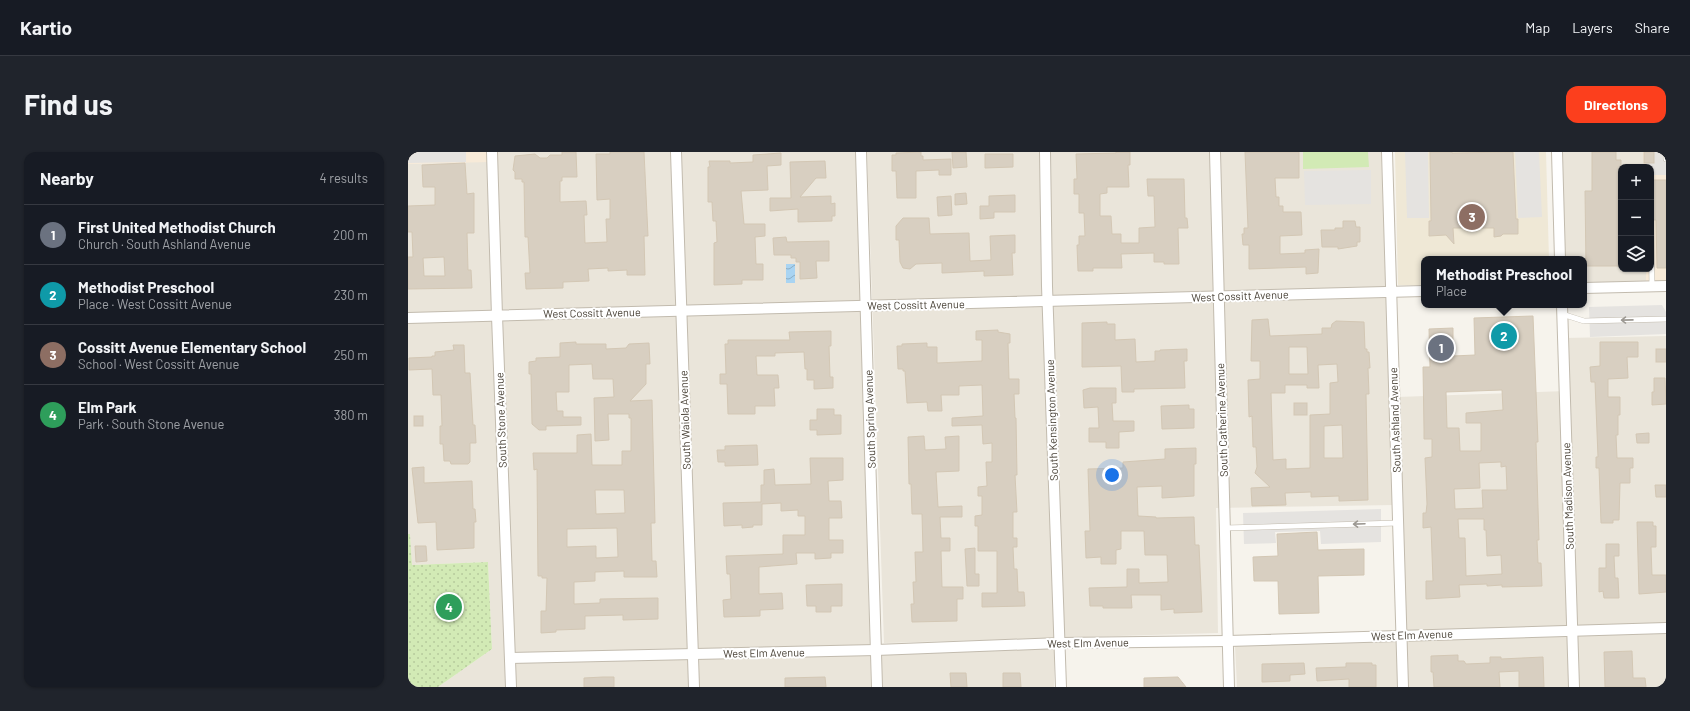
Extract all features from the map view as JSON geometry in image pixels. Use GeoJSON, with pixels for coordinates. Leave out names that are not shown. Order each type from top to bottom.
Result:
{"type":"FeatureCollection","features":[{"type":"Feature","properties":{"kind":"street","name":"South Stone Avenue"},"geometry":{"type":"LineString","coordinates":[[492,152],[496,316],[510,687]]}},
{"type":"Feature","properties":{"kind":"street","name":"South Waiola Avenue"},"geometry":{"type":"LineString","coordinates":[[676,152],[694,687]]}},
{"type":"Feature","properties":{"kind":"street","name":"South Spring Avenue"},"geometry":{"type":"LineString","coordinates":[[860,152],[877,687]]}},
{"type":"Feature","properties":{"kind":"street","name":"South Kensington Avenue"},"geometry":{"type":"LineString","coordinates":[[1045,152],[1048,301],[1061,687]]}},
{"type":"Feature","properties":{"kind":"street","name":"South Catherine Avenue"},"geometry":{"type":"LineString","coordinates":[[1215,152],[1229,687]]}},
{"type":"Feature","properties":{"kind":"street","name":"South Ashland Avenue"},"geometry":{"type":"LineString","coordinates":[[1387,152],[1403,687]]}},
{"type":"Feature","properties":{"kind":"street"},"geometry":{"type":"LineString","coordinates":[[1557,152],[1560,256]]}},
{"type":"Feature","properties":{"kind":"street"},"geometry":{"type":"LineString","coordinates":[[1587,288],[1666,286]]}},
{"type":"Feature","properties":{"kind":"street","name":"West Cossitt Avenue"},"geometry":{"type":"LineString","coordinates":[[408,318],[1421,291]]}},
{"type":"Feature","properties":{"kind":"street","name":"South Madison Avenue"},"geometry":{"type":"LineString","coordinates":[[1562,309],[1574,687]]}},
{"type":"Feature","properties":{"kind":"street","name":"West Elm Avenue"},"geometry":{"type":"LineString","coordinates":[[510,658],[693,655],[1060,643],[1228,641],[1666,628]]}},
{"type":"Feature","properties":{"kind":"lane"},"geometry":{"type":"LineString","coordinates":[[1666,152],[1666,160]]}},
{"type":"Feature","properties":{"kind":"lane"},"geometry":{"type":"LineString","coordinates":[[1651,236],[1652,286]]}},
{"type":"Feature","properties":{"kind":"lane"},"geometry":{"type":"LineString","coordinates":[[1562,309],[1584,321],[1666,319]]}},
{"type":"Feature","properties":{"kind":"lane"},"geometry":{"type":"LineString","coordinates":[[1224,528],[1398,523]]}},
{"type":"Feature","properties":{"kind":"shaded area"},"geometry":{"type":"Polygon","coordinates":[[[408,152],[490,152],[490,162],[408,164],[408,152]]]}},
{"type":"Feature","properties":{"kind":"shaded area"},"geometry":{"type":"Polygon","coordinates":[[[408,152],[466,152],[466,162],[408,163],[408,152]]]}},
{"type":"Feature","properties":{"kind":"shaded area"},"geometry":{"type":"Polygon","coordinates":[[[496,152],[856,152],[871,687],[438,687],[492,649],[488,562],[412,565],[410,534],[408,534],[408,164],[496,161],[496,152]]]}},
{"type":"Feature","properties":{"kind":"shaded area"},"geometry":{"type":"Polygon","coordinates":[[[867,152],[1381,152],[1394,505],[1216,508],[1218,633],[884,643],[867,152]]]}},
{"type":"Feature","properties":{"kind":"shaded area"},"geometry":{"type":"Polygon","coordinates":[[[1395,152],[1546,152],[1549,256],[1421,256],[1421,285],[1398,285],[1395,152]]]}},
{"type":"Feature","properties":{"kind":"shaded area"},"geometry":{"type":"Polygon","coordinates":[[[1405,152],[1428,152],[1429,218],[1407,218],[1405,152]]]}},
{"type":"Feature","properties":{"kind":"shaded area"},"geometry":{"type":"Polygon","coordinates":[[[1515,152],[1539,152],[1542,217],[1518,218],[1515,152]]]}},
{"type":"Feature","properties":{"kind":"shaded area"},"geometry":{"type":"Polygon","coordinates":[[[1560,152],[1643,152],[1644,164],[1618,164],[1618,272],[1646,272],[1646,282],[1587,285],[1587,256],[1563,256],[1560,152]]]}},
{"type":"Feature","properties":{"kind":"shaded area"},"geometry":{"type":"Polygon","coordinates":[[[1643,152],[1666,152],[1666,282],[1646,282],[1646,272],[1654,272],[1654,164],[1644,164],[1643,152]]]}},
{"type":"Feature","properties":{"kind":"shaded area"},"geometry":{"type":"Polygon","coordinates":[[[1645,152],[1666,152],[1666,175],[1654,175],[1654,164],[1646,164],[1645,152]]]}},
{"type":"Feature","properties":{"kind":"shaded area"},"geometry":{"type":"Polygon","coordinates":[[[1371,170],[1371,204],[1305,205],[1304,171],[1371,170]]]}},
{"type":"Feature","properties":{"kind":"shaded area"},"geometry":{"type":"Polygon","coordinates":[[[1662,305],[1666,312],[1666,334],[1590,337],[1589,307],[1662,305]]]}},
{"type":"Feature","properties":{"kind":"shaded area"},"geometry":{"type":"Polygon","coordinates":[[[1666,336],[1666,687],[1237,687],[1235,646],[1407,639],[1397,397],[1566,391],[1564,338],[1666,336]]]}},
{"type":"Feature","properties":{"kind":"shaded area"},"geometry":{"type":"Polygon","coordinates":[[[1381,509],[1381,542],[1321,544],[1320,531],[1275,532],[1276,543],[1244,544],[1243,513],[1381,509]]]}},
{"type":"Feature","properties":{"kind":"shaded area"},"geometry":{"type":"Polygon","coordinates":[[[1054,648],[1054,687],[882,687],[880,653],[1054,648]]]}},
{"type":"Feature","properties":{"kind":"green space"},"geometry":{"type":"Polygon","coordinates":[[[1303,152],[1368,152],[1369,167],[1303,169],[1303,152]]]}},
{"type":"Feature","properties":{"kind":"green space"},"geometry":{"type":"Polygon","coordinates":[[[408,534],[410,534],[412,565],[488,562],[492,649],[438,687],[408,687],[408,534]]]}},
{"type":"Feature","properties":{"kind":"water"},"geometry":{"type":"Polygon","coordinates":[[[786,264],[795,264],[795,283],[786,283],[786,264]]]}},
{"type":"Feature","properties":{"kind":"building"},"geometry":{"type":"Polygon","coordinates":[[[562,152],[576,152],[577,177],[562,177],[562,181],[560,181],[560,202],[586,201],[587,215],[584,215],[585,243],[607,242],[606,219],[610,219],[610,199],[597,200],[596,154],[610,154],[610,152],[644,152],[648,236],[644,236],[645,275],[627,275],[627,270],[608,271],[608,268],[588,269],[589,281],[563,282],[563,288],[526,289],[525,273],[530,273],[528,237],[525,237],[524,182],[522,182],[522,179],[515,179],[515,172],[513,170],[515,156],[535,154],[540,158],[547,158],[550,155],[562,155],[562,152]]]}},
{"type":"Feature","properties":{"kind":"building"},"geometry":{"type":"Polygon","coordinates":[[[921,152],[923,160],[951,159],[951,175],[939,175],[939,170],[916,171],[916,198],[897,198],[896,171],[892,171],[892,155],[896,155],[896,153],[921,152]]]}},
{"type":"Feature","properties":{"kind":"building"},"geometry":{"type":"Polygon","coordinates":[[[952,152],[966,152],[967,167],[953,168],[952,152]]]}},
{"type":"Feature","properties":{"kind":"building"},"geometry":{"type":"Polygon","coordinates":[[[1130,152],[1130,165],[1128,165],[1129,187],[1107,187],[1107,193],[1100,194],[1100,216],[1111,216],[1112,234],[1121,234],[1121,243],[1139,243],[1139,228],[1155,227],[1154,196],[1148,196],[1147,179],[1184,179],[1185,218],[1187,218],[1188,228],[1178,228],[1179,264],[1154,262],[1154,253],[1121,254],[1122,268],[1093,268],[1093,271],[1078,271],[1077,245],[1079,245],[1079,236],[1085,236],[1084,213],[1079,213],[1079,194],[1074,194],[1074,179],[1077,179],[1076,154],[1130,152]]]}},
{"type":"Feature","properties":{"kind":"building"},"geometry":{"type":"Polygon","coordinates":[[[1245,152],[1299,152],[1299,178],[1275,178],[1276,197],[1279,197],[1279,206],[1283,206],[1283,212],[1301,212],[1302,235],[1280,236],[1280,254],[1305,253],[1305,250],[1319,249],[1318,273],[1306,274],[1306,267],[1249,269],[1249,245],[1243,245],[1242,234],[1244,234],[1244,228],[1248,228],[1245,152]]]}},
{"type":"Feature","properties":{"kind":"building"},"geometry":{"type":"Polygon","coordinates":[[[1430,152],[1513,152],[1518,234],[1503,234],[1501,236],[1494,237],[1494,228],[1453,228],[1454,244],[1446,235],[1429,236],[1429,221],[1431,221],[1430,152]]]}},
{"type":"Feature","properties":{"kind":"building"},"geometry":{"type":"Polygon","coordinates":[[[1592,152],[1616,152],[1616,160],[1621,160],[1621,164],[1618,164],[1618,266],[1587,266],[1585,191],[1592,191],[1592,152]]]}},
{"type":"Feature","properties":{"kind":"building"},"geometry":{"type":"Polygon","coordinates":[[[1644,152],[1654,152],[1654,163],[1644,163],[1644,152]]]}},
{"type":"Feature","properties":{"kind":"building"},"geometry":{"type":"Polygon","coordinates":[[[781,153],[781,165],[767,166],[768,190],[741,191],[744,224],[765,224],[765,236],[755,237],[756,264],[763,264],[763,280],[742,280],[742,284],[714,285],[714,243],[717,242],[716,221],[713,221],[712,202],[708,202],[709,161],[730,161],[730,163],[753,162],[753,155],[781,153]]]}},
{"type":"Feature","properties":{"kind":"building"},"geometry":{"type":"Polygon","coordinates":[[[985,154],[1013,154],[1013,167],[985,168],[985,154]]]}},
{"type":"Feature","properties":{"kind":"building"},"geometry":{"type":"Polygon","coordinates":[[[825,161],[826,178],[816,178],[800,197],[831,196],[831,204],[835,203],[835,216],[832,216],[832,221],[798,222],[798,209],[770,211],[770,198],[791,198],[790,162],[825,161]]]}},
{"type":"Feature","properties":{"kind":"building"},"geometry":{"type":"Polygon","coordinates":[[[465,163],[467,194],[474,193],[474,233],[467,233],[468,270],[471,270],[472,288],[408,289],[408,257],[413,257],[412,232],[408,232],[408,206],[435,205],[435,187],[423,187],[422,165],[465,163]],[[444,257],[423,258],[424,276],[445,276],[444,257]]]}},
{"type":"Feature","properties":{"kind":"building"},"geometry":{"type":"Polygon","coordinates":[[[1654,180],[1666,180],[1666,268],[1657,268],[1656,220],[1654,220],[1654,180]]]}},
{"type":"Feature","properties":{"kind":"building"},"geometry":{"type":"Polygon","coordinates":[[[966,193],[967,204],[955,205],[955,194],[966,193]]]}},
{"type":"Feature","properties":{"kind":"building"},"geometry":{"type":"Polygon","coordinates":[[[1015,195],[1015,212],[994,212],[994,218],[980,219],[980,206],[989,206],[989,196],[1015,195]]]}},
{"type":"Feature","properties":{"kind":"building"},"geometry":{"type":"Polygon","coordinates":[[[951,196],[952,215],[938,216],[937,197],[951,196]]]}},
{"type":"Feature","properties":{"kind":"building"},"geometry":{"type":"Polygon","coordinates":[[[903,218],[929,218],[930,234],[969,233],[970,261],[991,260],[990,236],[1015,235],[1015,253],[1012,253],[1013,275],[984,276],[984,271],[942,273],[942,263],[916,264],[910,269],[903,268],[900,262],[899,240],[896,240],[896,226],[903,218]]]}},
{"type":"Feature","properties":{"kind":"building"},"geometry":{"type":"Polygon","coordinates":[[[1343,221],[1355,221],[1356,227],[1360,227],[1360,242],[1357,242],[1357,246],[1338,249],[1338,247],[1322,247],[1321,230],[1335,230],[1335,228],[1343,228],[1343,221]]]}},
{"type":"Feature","properties":{"kind":"building"},"geometry":{"type":"Polygon","coordinates":[[[786,237],[787,242],[829,241],[829,261],[816,261],[817,278],[800,279],[800,262],[796,262],[796,258],[791,258],[791,255],[774,255],[773,238],[786,237]]]}},
{"type":"Feature","properties":{"kind":"building"},"geometry":{"type":"Polygon","coordinates":[[[1533,316],[1538,442],[1536,442],[1539,540],[1537,540],[1538,563],[1541,563],[1542,586],[1502,587],[1502,585],[1487,586],[1487,584],[1459,585],[1460,597],[1426,599],[1426,581],[1433,581],[1431,527],[1423,528],[1423,513],[1426,513],[1427,504],[1425,458],[1432,457],[1432,439],[1424,439],[1423,367],[1430,367],[1429,329],[1453,328],[1453,356],[1475,355],[1474,318],[1533,316]],[[1502,390],[1446,392],[1447,428],[1459,428],[1460,451],[1481,451],[1481,423],[1466,423],[1466,413],[1503,410],[1502,390]],[[1501,462],[1479,463],[1480,488],[1454,489],[1455,509],[1483,508],[1482,490],[1507,490],[1506,466],[1501,467],[1501,462]],[[1458,519],[1459,538],[1465,538],[1466,576],[1502,574],[1501,555],[1487,556],[1484,519],[1458,519]]]}},
{"type":"Feature","properties":{"kind":"building"},"geometry":{"type":"Polygon","coordinates":[[[1268,319],[1270,336],[1322,334],[1322,328],[1331,328],[1332,324],[1336,321],[1364,322],[1365,349],[1369,352],[1370,368],[1368,368],[1369,394],[1366,394],[1368,500],[1339,501],[1339,496],[1311,497],[1311,492],[1285,493],[1286,505],[1252,506],[1251,488],[1270,487],[1255,473],[1257,467],[1256,447],[1253,447],[1252,416],[1249,417],[1248,380],[1260,379],[1260,361],[1251,361],[1252,320],[1268,319]],[[1289,347],[1289,374],[1308,374],[1307,347],[1289,347]],[[1337,364],[1318,365],[1319,388],[1307,388],[1307,385],[1285,385],[1285,393],[1271,393],[1273,460],[1286,459],[1286,469],[1310,468],[1310,415],[1330,414],[1330,383],[1338,382],[1337,364]],[[1342,425],[1324,426],[1324,458],[1343,458],[1342,425]]]}},
{"type":"Feature","properties":{"kind":"building"},"geometry":{"type":"Polygon","coordinates":[[[1107,322],[1107,324],[1115,324],[1115,340],[1135,339],[1136,362],[1155,361],[1155,351],[1187,349],[1187,361],[1184,361],[1185,388],[1134,389],[1134,392],[1122,392],[1121,366],[1082,367],[1082,323],[1107,322]]]}},
{"type":"Feature","properties":{"kind":"building"},"geometry":{"type":"Polygon","coordinates":[[[998,330],[998,332],[1010,334],[1010,343],[1008,343],[1009,379],[1019,379],[1019,394],[1014,394],[1016,418],[1017,475],[1015,475],[1017,512],[1013,512],[1013,538],[1017,538],[1017,547],[1013,547],[1014,569],[1017,569],[1018,592],[1024,592],[1025,606],[982,607],[982,593],[997,593],[997,551],[978,551],[978,526],[975,526],[975,516],[982,515],[982,496],[978,496],[978,487],[987,486],[986,462],[992,462],[992,443],[983,444],[982,425],[952,426],[952,418],[983,416],[982,385],[959,386],[959,395],[941,395],[942,411],[928,411],[927,402],[907,403],[905,371],[903,371],[903,369],[898,369],[897,346],[902,346],[902,344],[927,343],[927,347],[937,347],[937,363],[982,361],[982,340],[976,340],[976,331],[998,330]]]}},
{"type":"Feature","properties":{"kind":"building"},"geometry":{"type":"Polygon","coordinates":[[[831,331],[831,346],[829,346],[830,377],[833,377],[833,388],[814,389],[814,380],[807,380],[804,352],[775,353],[775,356],[756,356],[757,375],[778,375],[779,388],[774,388],[775,406],[755,406],[755,414],[728,414],[727,384],[720,384],[720,374],[726,374],[725,344],[728,344],[728,340],[790,340],[789,332],[831,331]]]}},
{"type":"Feature","properties":{"kind":"building"},"geometry":{"type":"Polygon","coordinates":[[[576,342],[576,344],[606,344],[606,349],[626,348],[629,344],[649,343],[650,364],[646,364],[646,384],[630,401],[652,400],[655,523],[651,523],[652,561],[656,561],[657,577],[624,577],[624,571],[595,572],[595,581],[574,582],[574,604],[600,603],[600,599],[658,598],[658,619],[623,620],[623,615],[585,616],[585,629],[556,630],[556,632],[541,633],[541,611],[546,611],[547,578],[538,576],[537,469],[534,470],[533,453],[577,453],[577,435],[591,434],[592,465],[622,465],[622,451],[631,451],[631,418],[629,418],[629,414],[608,414],[609,440],[595,441],[594,398],[614,397],[613,379],[593,379],[592,364],[569,365],[569,392],[556,392],[557,411],[563,411],[563,417],[581,417],[581,425],[546,426],[546,430],[539,430],[532,424],[531,374],[529,374],[529,362],[536,361],[536,358],[560,357],[560,343],[576,342]],[[595,490],[596,514],[625,513],[624,490],[595,490]],[[617,528],[567,529],[567,547],[596,546],[596,558],[618,557],[617,528]]]}},
{"type":"Feature","properties":{"kind":"building"},"geometry":{"type":"Polygon","coordinates":[[[1600,342],[1638,342],[1638,357],[1627,357],[1628,378],[1608,379],[1608,397],[1620,397],[1618,435],[1616,435],[1617,458],[1633,458],[1633,468],[1630,468],[1630,483],[1620,483],[1619,520],[1613,520],[1613,523],[1601,523],[1599,468],[1596,468],[1596,457],[1598,457],[1595,382],[1591,382],[1590,367],[1600,366],[1600,342]]]}},
{"type":"Feature","properties":{"kind":"building"},"geometry":{"type":"Polygon","coordinates":[[[453,345],[464,345],[465,373],[470,373],[473,425],[475,425],[476,443],[470,443],[470,462],[468,464],[451,464],[450,461],[444,461],[443,444],[440,444],[440,426],[442,426],[441,395],[433,395],[432,369],[409,370],[409,358],[432,357],[435,356],[435,352],[454,350],[453,345]]]}},
{"type":"Feature","properties":{"kind":"building"},"geometry":{"type":"Polygon","coordinates":[[[1656,349],[1666,349],[1666,362],[1656,362],[1656,349]]]}},
{"type":"Feature","properties":{"kind":"building"},"geometry":{"type":"Polygon","coordinates":[[[1654,378],[1665,378],[1666,404],[1652,405],[1654,378]]]}},
{"type":"Feature","properties":{"kind":"building"},"geometry":{"type":"Polygon","coordinates":[[[1090,388],[1116,388],[1116,403],[1112,403],[1113,421],[1134,421],[1134,431],[1119,432],[1119,448],[1106,448],[1106,442],[1089,442],[1089,428],[1099,428],[1098,407],[1084,408],[1083,390],[1090,388]]]}},
{"type":"Feature","properties":{"kind":"building"},"geometry":{"type":"Polygon","coordinates":[[[1294,403],[1307,403],[1307,415],[1294,415],[1294,403]]]}},
{"type":"Feature","properties":{"kind":"building"},"geometry":{"type":"Polygon","coordinates":[[[1189,405],[1189,409],[1194,409],[1194,428],[1162,429],[1161,406],[1189,405]]]}},
{"type":"Feature","properties":{"kind":"building"},"geometry":{"type":"Polygon","coordinates":[[[817,409],[834,409],[834,415],[841,415],[841,434],[817,435],[817,430],[810,430],[810,420],[817,420],[817,409]]]}},
{"type":"Feature","properties":{"kind":"building"},"geometry":{"type":"Polygon","coordinates":[[[414,416],[423,416],[423,426],[414,426],[414,416]]]}},
{"type":"Feature","properties":{"kind":"building"},"geometry":{"type":"Polygon","coordinates":[[[1649,433],[1649,443],[1637,443],[1636,434],[1649,433]]]}},
{"type":"Feature","properties":{"kind":"building"},"geometry":{"type":"Polygon","coordinates":[[[924,436],[925,450],[946,449],[945,437],[959,436],[959,471],[936,472],[938,507],[962,506],[962,517],[940,517],[941,538],[950,538],[950,551],[941,551],[942,587],[963,587],[963,599],[957,599],[957,621],[912,622],[911,604],[914,604],[913,582],[916,582],[915,552],[923,552],[922,514],[912,514],[911,484],[909,484],[908,437],[924,436]]]}},
{"type":"Feature","properties":{"kind":"building"},"geometry":{"type":"Polygon","coordinates":[[[757,445],[758,465],[725,466],[725,462],[718,462],[717,450],[725,450],[725,446],[757,445]]]}},
{"type":"Feature","properties":{"kind":"building"},"geometry":{"type":"Polygon","coordinates":[[[1196,448],[1196,464],[1194,464],[1194,496],[1162,498],[1162,486],[1137,487],[1138,516],[1156,518],[1194,517],[1195,545],[1199,545],[1202,612],[1174,613],[1174,609],[1161,610],[1161,595],[1131,595],[1132,608],[1103,608],[1103,606],[1090,606],[1089,588],[1127,587],[1127,569],[1139,569],[1139,583],[1168,582],[1167,555],[1145,555],[1144,531],[1121,531],[1121,549],[1116,550],[1116,564],[1101,564],[1101,557],[1086,558],[1085,531],[1090,531],[1088,469],[1123,468],[1123,462],[1165,459],[1165,449],[1196,448]]]}},
{"type":"Feature","properties":{"kind":"building"},"geometry":{"type":"Polygon","coordinates":[[[810,458],[843,458],[843,480],[828,481],[829,501],[841,501],[842,518],[829,518],[829,540],[843,540],[843,553],[831,553],[831,558],[815,559],[815,553],[796,553],[797,564],[759,567],[759,594],[782,593],[783,609],[760,610],[760,616],[724,617],[723,600],[731,599],[730,574],[727,574],[726,556],[783,554],[783,535],[805,535],[805,516],[798,516],[798,510],[781,511],[781,503],[762,504],[762,525],[753,525],[753,527],[742,528],[742,525],[724,526],[723,503],[761,502],[761,485],[764,485],[764,470],[774,469],[775,485],[811,484],[810,458]]]}},
{"type":"Feature","properties":{"kind":"building"},"geometry":{"type":"Polygon","coordinates":[[[424,467],[424,483],[472,481],[473,509],[475,509],[476,522],[474,522],[474,548],[437,550],[436,522],[418,523],[412,468],[424,467]]]}},
{"type":"Feature","properties":{"kind":"building"},"geometry":{"type":"Polygon","coordinates":[[[1655,485],[1666,485],[1666,497],[1656,497],[1655,485]]]}},
{"type":"Feature","properties":{"kind":"building"},"geometry":{"type":"Polygon","coordinates":[[[1637,522],[1653,522],[1653,526],[1656,526],[1656,547],[1651,547],[1652,575],[1666,575],[1666,592],[1639,594],[1637,522]]]}},
{"type":"Feature","properties":{"kind":"building"},"geometry":{"type":"Polygon","coordinates":[[[1317,532],[1318,550],[1364,549],[1364,575],[1318,576],[1319,613],[1279,614],[1278,581],[1254,581],[1253,557],[1278,556],[1277,534],[1317,532]]]}},
{"type":"Feature","properties":{"kind":"building"},"geometry":{"type":"Polygon","coordinates":[[[1606,544],[1619,544],[1619,556],[1614,556],[1615,578],[1618,578],[1619,598],[1604,598],[1603,591],[1599,592],[1599,568],[1606,568],[1606,544]]]}},
{"type":"Feature","properties":{"kind":"building"},"geometry":{"type":"Polygon","coordinates":[[[415,546],[426,546],[427,561],[416,562],[415,546]]]}},
{"type":"Feature","properties":{"kind":"building"},"geometry":{"type":"Polygon","coordinates":[[[975,548],[975,574],[979,574],[979,586],[967,586],[965,549],[975,548]]]}},
{"type":"Feature","properties":{"kind":"building"},"geometry":{"type":"Polygon","coordinates":[[[842,584],[842,606],[831,606],[831,612],[816,612],[816,606],[807,606],[806,585],[842,584]]]}},
{"type":"Feature","properties":{"kind":"building"},"geometry":{"type":"Polygon","coordinates":[[[1632,651],[1633,678],[1645,678],[1646,687],[1605,687],[1604,652],[1632,651]]]}},
{"type":"Feature","properties":{"kind":"building"},"geometry":{"type":"Polygon","coordinates":[[[1458,655],[1458,661],[1464,661],[1466,664],[1490,663],[1490,657],[1501,657],[1501,659],[1543,657],[1544,687],[1519,687],[1519,671],[1499,672],[1500,687],[1434,687],[1433,672],[1431,672],[1431,656],[1458,655]]]}},
{"type":"Feature","properties":{"kind":"building"},"geometry":{"type":"Polygon","coordinates":[[[1304,663],[1305,674],[1290,675],[1290,681],[1262,682],[1262,664],[1304,663]]]}},
{"type":"Feature","properties":{"kind":"building"},"geometry":{"type":"Polygon","coordinates":[[[1346,663],[1372,663],[1372,665],[1376,665],[1376,687],[1349,687],[1349,679],[1317,681],[1316,668],[1346,667],[1346,663]]]}},
{"type":"Feature","properties":{"kind":"building"},"geometry":{"type":"Polygon","coordinates":[[[950,673],[966,673],[967,687],[951,687],[950,673]]]}},
{"type":"Feature","properties":{"kind":"building"},"geometry":{"type":"Polygon","coordinates":[[[1003,673],[1020,673],[1021,687],[1003,687],[1003,673]]]}},
{"type":"Feature","properties":{"kind":"building"},"geometry":{"type":"Polygon","coordinates":[[[614,677],[614,687],[584,687],[584,678],[614,677]]]}},
{"type":"Feature","properties":{"kind":"building"},"geometry":{"type":"Polygon","coordinates":[[[825,677],[826,687],[785,687],[785,678],[825,677]]]}},
{"type":"Feature","properties":{"kind":"building"},"geometry":{"type":"Polygon","coordinates":[[[1178,677],[1186,687],[1144,687],[1144,678],[1178,677]]]}},
{"type":"Feature","properties":{"kind":"place","name":"Cossitt Avenue Elementary School"},"geometry":{"type":"Point","coordinates":[1472,217]}},
{"type":"Feature","properties":{"kind":"place","name":"Methodist Preschool"},"geometry":{"type":"Point","coordinates":[1504,336]}},
{"type":"Feature","properties":{"kind":"place","name":"First United Methodist Church"},"geometry":{"type":"Point","coordinates":[1441,348]}},
{"type":"Feature","properties":{"kind":"place","name":"Elm Park"},"geometry":{"type":"Point","coordinates":[449,607]}}]}
